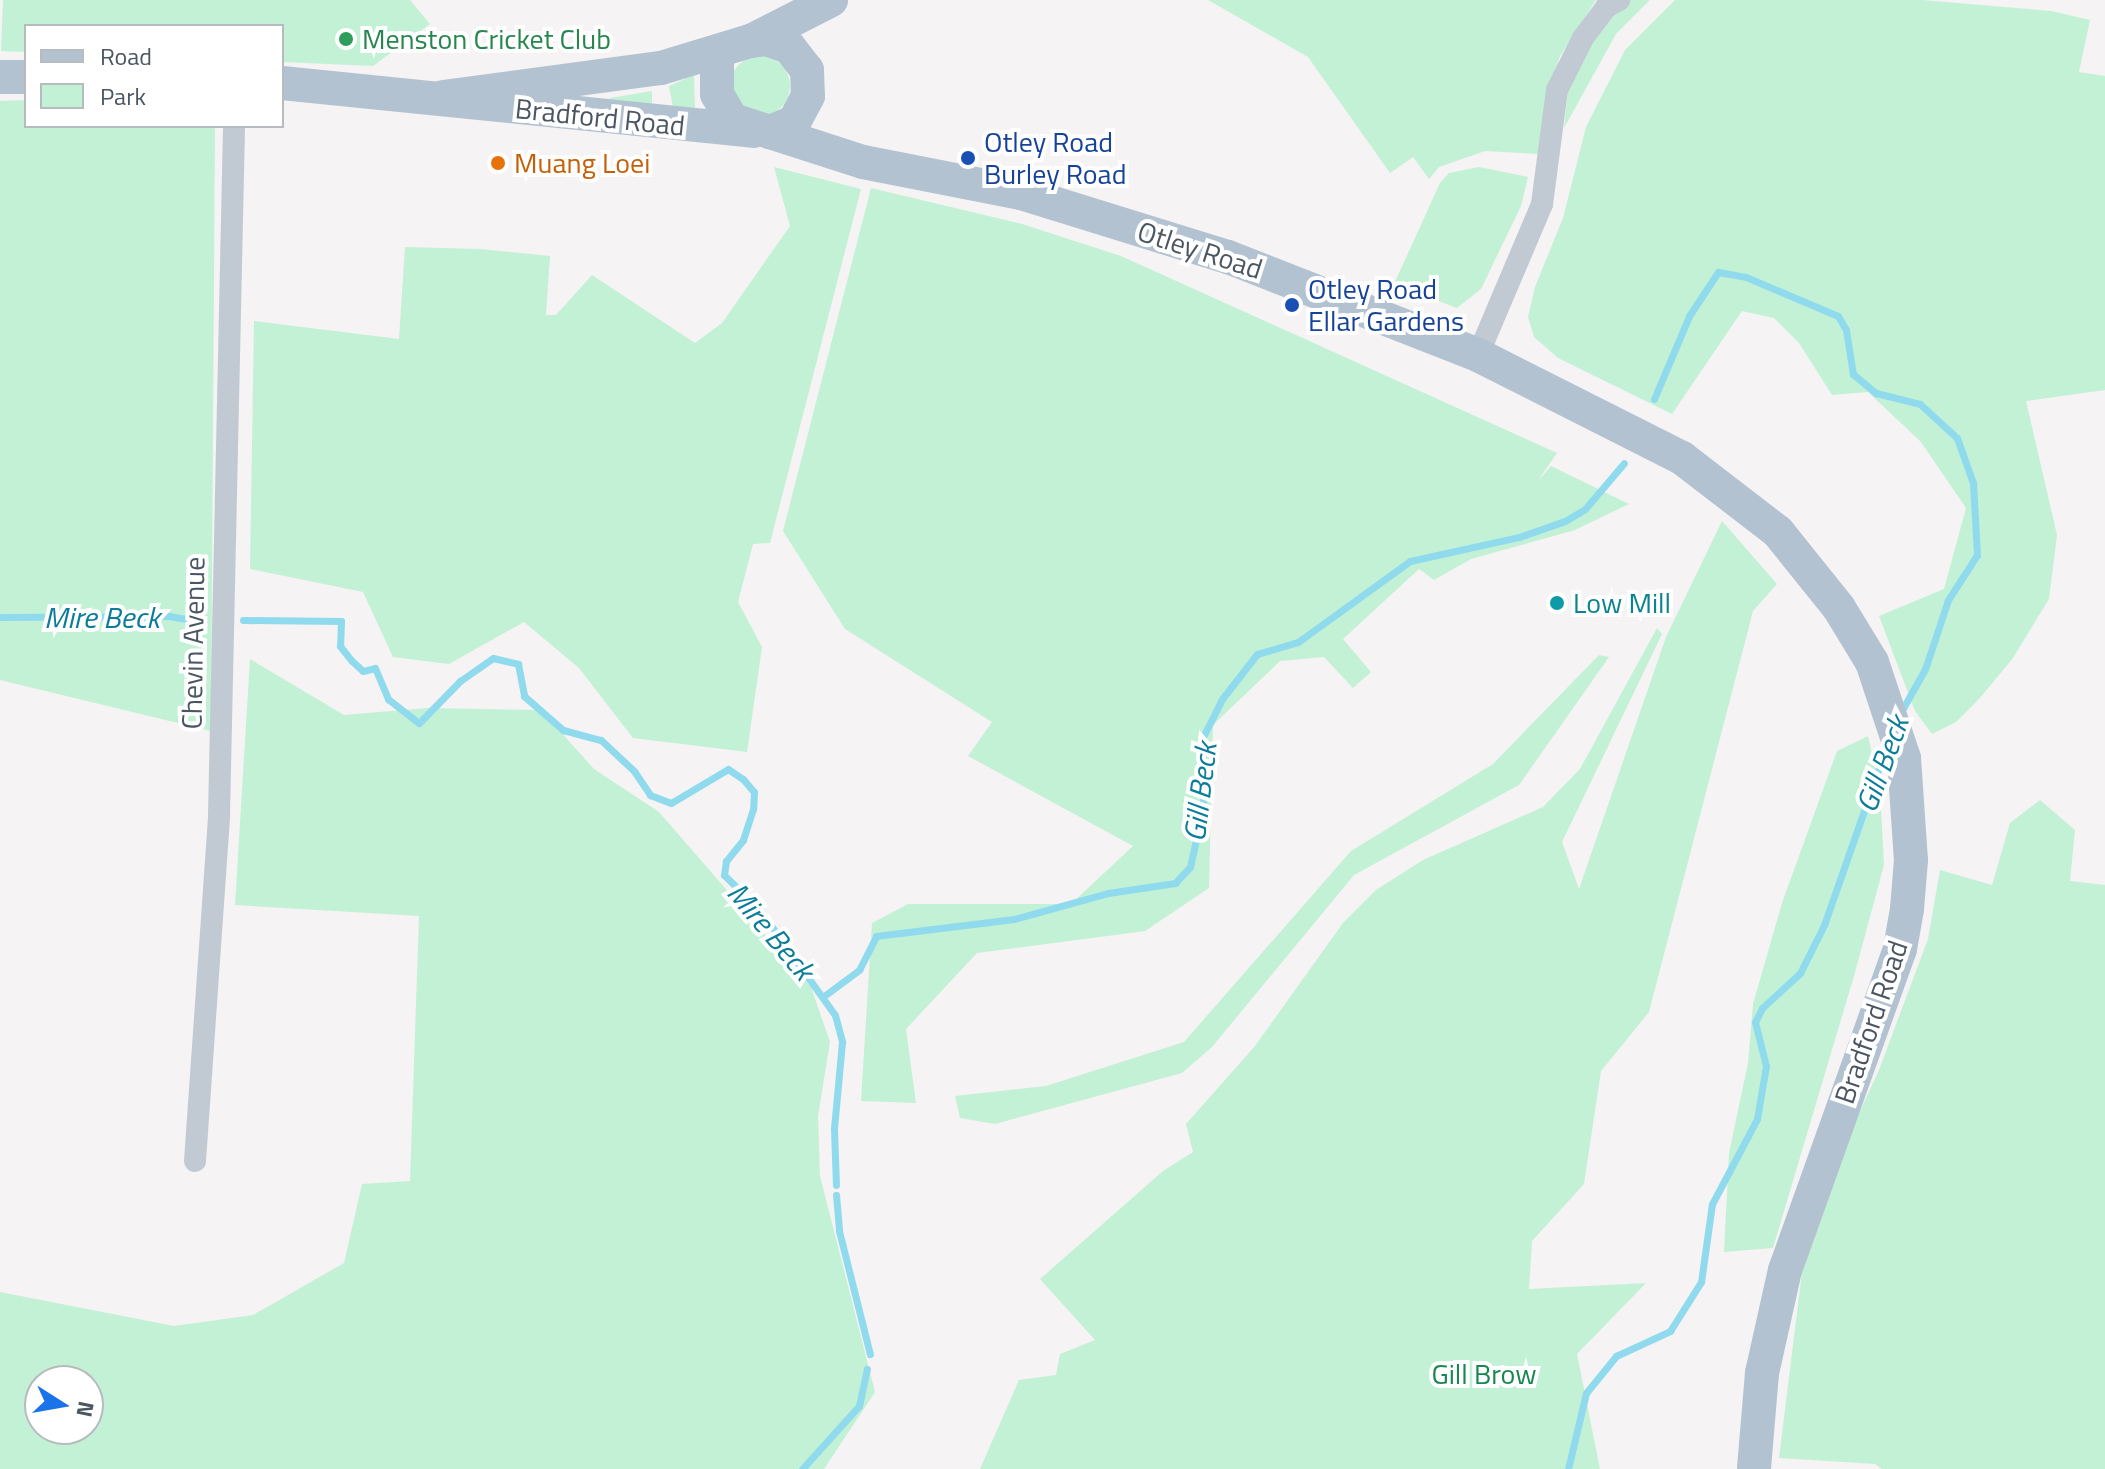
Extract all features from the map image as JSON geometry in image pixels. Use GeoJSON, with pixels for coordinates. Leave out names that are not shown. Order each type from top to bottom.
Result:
{"type":"FeatureCollection","features":[{"type":"Feature","properties":{"kind":"main road"},"geometry":{"type":"LineString","coordinates":[[831,0],[750,41],[717,52],[722,107],[732,120],[764,132],[850,159],[904,168]]}},
{"type":"Feature","properties":{"kind":"main road"},"geometry":{"type":"LineString","coordinates":[[764,132],[794,122],[808,83],[819,29],[840,0]]}},
{"type":"Feature","properties":{"kind":"main road"},"geometry":{"type":"LineString","coordinates":[[750,41],[782,43],[808,83],[816,117],[833,134],[904,168]]}},
{"type":"Feature","properties":{"kind":"main road","name":"Bradford Road"},"geometry":{"type":"LineString","coordinates":[[443,97],[596,80],[717,52]]}},
{"type":"Feature","properties":{"kind":"main road"},"geometry":{"type":"LineString","coordinates":[[0,77],[24,77]]}},
{"type":"Feature","properties":{"kind":"main road","name":"Bradford Road"},"geometry":{"type":"LineString","coordinates":[[284,83],[443,97],[666,126],[764,132]]}},
{"type":"Feature","properties":{"kind":"main road","name":"Otley Road"},"geometry":{"type":"LineString","coordinates":[[904,168],[1021,193],[1228,257],[1478,355],[1638,433]]}},
{"type":"Feature","properties":{"kind":"main road","name":"Bradford Road"},"geometry":{"type":"LineString","coordinates":[[1638,433],[1682,458],[1778,532],[1839,608],[1884,693],[1904,758],[1911,860],[1900,949],[1785,1270],[1762,1373],[1754,1469]]}},
{"type":"Feature","properties":{"kind":"street"},"geometry":{"type":"LineString","coordinates":[[1478,355],[1542,204],[1557,90],[1583,38],[1619,0]]}},
{"type":"Feature","properties":{"kind":"street","name":"Chevin Avenue"},"geometry":{"type":"LineString","coordinates":[[195,1161],[219,815],[234,128]]}},
{"type":"Feature","properties":{"kind":"green space","name":"Menston Cricket Club"},"geometry":{"type":"Polygon","coordinates":[[[3,0],[410,0],[430,24],[373,66],[284,62],[284,24],[24,24],[24,52],[1,51],[3,0]]]}},
{"type":"Feature","properties":{"kind":"green space"},"geometry":{"type":"Polygon","coordinates":[[[1208,0],[1596,0],[1560,56],[1548,91],[1538,154],[1485,151],[1439,167],[1429,179],[1413,157],[1390,173],[1308,57],[1208,0]]]}},
{"type":"Feature","properties":{"kind":"green space"},"geometry":{"type":"Polygon","coordinates":[[[1630,0],[1650,0],[1616,34],[1564,128],[1568,91],[1586,49],[1608,17],[1630,0]]]}},
{"type":"Feature","properties":{"kind":"green space"},"geometry":{"type":"Polygon","coordinates":[[[1675,0],[1922,0],[2051,11],[2090,20],[2079,72],[2105,76],[2105,390],[2026,401],[2057,535],[2049,599],[2013,658],[1979,699],[1956,722],[1932,734],[1915,711],[1879,616],[1944,589],[1966,508],[1921,442],[1868,392],[1832,395],[1799,343],[1774,318],[1742,311],[1672,414],[1558,358],[1534,337],[1528,317],[1535,287],[1563,218],[1586,127],[1625,50],[1675,0]]]}},
{"type":"Feature","properties":{"kind":"green space"},"geometry":{"type":"Polygon","coordinates":[[[760,56],[772,58],[781,65],[788,74],[788,98],[781,107],[772,114],[760,116],[748,114],[739,107],[732,98],[730,86],[732,74],[739,65],[748,58],[760,56]]]}},
{"type":"Feature","properties":{"kind":"green space"},"geometry":{"type":"Polygon","coordinates":[[[694,75],[695,109],[673,107],[669,86],[694,75]]]}},
{"type":"Feature","properties":{"kind":"green space"},"geometry":{"type":"Polygon","coordinates":[[[652,91],[652,106],[611,105],[610,98],[652,91]]]}},
{"type":"Feature","properties":{"kind":"green space"},"geometry":{"type":"Polygon","coordinates":[[[24,100],[24,128],[215,128],[211,731],[0,680],[0,101],[24,100]]]}},
{"type":"Feature","properties":{"kind":"green space"},"geometry":{"type":"Polygon","coordinates":[[[774,167],[861,189],[770,543],[753,544],[738,602],[762,647],[747,752],[633,738],[579,668],[524,622],[449,664],[393,657],[363,592],[250,569],[254,321],[399,339],[405,247],[480,249],[550,256],[546,315],[556,315],[592,275],[695,343],[722,323],[790,226],[774,167]]]}},
{"type":"Feature","properties":{"kind":"green space"},"geometry":{"type":"Polygon","coordinates":[[[1479,167],[1528,177],[1521,206],[1481,289],[1457,308],[1394,284],[1440,183],[1449,173],[1479,167]]]}},
{"type":"Feature","properties":{"kind":"green space"},"geometry":{"type":"Polygon","coordinates":[[[871,188],[1022,224],[1121,256],[1557,453],[1537,482],[1551,466],[1629,504],[1575,530],[1471,559],[1434,580],[1419,569],[1343,639],[1371,672],[1353,688],[1324,657],[1280,661],[1213,725],[1209,888],[1145,931],[977,953],[906,1029],[916,1103],[861,1101],[872,923],[908,904],[1071,904],[1133,846],[968,756],[992,722],[845,629],[783,531],[871,188]]]}},
{"type":"Feature","properties":{"kind":"green space","name":"Gill Brow"},"geometry":{"type":"Polygon","coordinates":[[[1722,521],[1777,584],[1753,611],[1649,1012],[1601,1071],[1584,1184],[1532,1241],[1529,1289],[1646,1283],[1577,1354],[1600,1469],[980,1469],[1019,1380],[1056,1375],[1060,1354],[1095,1340],[1040,1279],[1163,1171],[1193,1152],[1186,1124],[1255,1046],[1343,923],[1376,890],[1423,860],[1543,807],[1580,769],[1657,628],[1662,634],[1562,842],[1579,889],[1666,637],[1722,521]]]}},
{"type":"Feature","properties":{"kind":"green space"},"geometry":{"type":"Polygon","coordinates":[[[1599,655],[1609,657],[1519,785],[1354,875],[1212,1047],[1182,1073],[995,1124],[960,1118],[955,1096],[1046,1086],[1184,1042],[1351,851],[1493,764],[1599,655]]]}},
{"type":"Feature","properties":{"kind":"green space"},"geometry":{"type":"Polygon","coordinates":[[[250,659],[344,715],[427,708],[541,710],[594,769],[659,812],[811,987],[830,1042],[818,1116],[820,1176],[875,1392],[824,1469],[0,1469],[0,1292],[174,1326],[253,1315],[344,1263],[362,1184],[410,1181],[419,916],[235,905],[250,659]]]}},
{"type":"Feature","properties":{"kind":"green space"},"geometry":{"type":"Polygon","coordinates":[[[1868,736],[1880,788],[1884,865],[1854,976],[1773,1248],[1724,1252],[1729,1153],[1748,1063],[1753,1004],[1782,903],[1837,751],[1868,736]]]}},
{"type":"Feature","properties":{"kind":"green space"},"geometry":{"type":"Polygon","coordinates":[[[2040,800],[2075,830],[2070,881],[2105,885],[2105,1469],[1882,1469],[1875,1464],[1779,1458],[1808,1224],[1879,1070],[1928,939],[1940,870],[1992,885],[2010,823],[2040,800]]]}},
{"type":"Feature","properties":{"kind":"waterway","name":"Gill Beck"},"geometry":{"type":"LineString","coordinates":[[1654,399],[1689,316],[1718,272],[1746,277],[1838,316],[1846,330],[1853,374],[1876,393],[1920,404],[1957,438],[1973,483],[1977,555],[1948,600],[1925,669],[1901,712]]}},
{"type":"Feature","properties":{"kind":"waterway","name":"Gill Beck"},"geometry":{"type":"LineString","coordinates":[[824,996],[859,970],[876,936],[1014,919],[1108,893],[1175,883],[1190,867],[1203,808],[1203,737],[1222,699],[1257,654],[1298,642],[1410,561],[1519,537],[1565,521],[1585,509],[1624,463]]}},
{"type":"Feature","properties":{"kind":"waterway","name":"Mire Beck"},"geometry":{"type":"LineString","coordinates":[[0,617],[169,616],[203,622]]}},
{"type":"Feature","properties":{"kind":"waterway","name":"Mire Beck"},"geometry":{"type":"LineString","coordinates":[[243,620],[341,621],[340,646],[363,671],[375,668],[388,699],[419,723],[460,681],[493,658],[518,664],[524,696],[563,730],[601,740],[634,771],[650,795],[671,803],[728,769],[743,779],[754,792],[753,809],[743,840],[726,861],[724,875],[760,910],[835,1015],[842,1042],[834,1129],[836,1185]]}},
{"type":"Feature","properties":{"kind":"waterway","name":"Gill Beck"},"geometry":{"type":"LineString","coordinates":[[1568,1469],[1586,1393],[1616,1356],[1670,1331],[1701,1282],[1712,1204],[1757,1119],[1766,1066],[1755,1022],[1762,1008],[1800,973],[1824,925],[1887,745]]}},
{"type":"Feature","properties":{"kind":"waterway"},"geometry":{"type":"LineString","coordinates":[[836,1195],[839,1231],[870,1354]]}},
{"type":"Feature","properties":{"kind":"waterway"},"geometry":{"type":"LineString","coordinates":[[802,1469],[859,1406],[867,1369]]}},
{"type":"Feature","properties":{"kind":"place","name":"Menston Cricket Club"},"geometry":{"type":"Point","coordinates":[346,39]}},
{"type":"Feature","properties":{"kind":"place","name":"Otley Road Burley Road"},"geometry":{"type":"Point","coordinates":[968,158]}},
{"type":"Feature","properties":{"kind":"place","name":"Muang Loei"},"geometry":{"type":"Point","coordinates":[498,163]}},
{"type":"Feature","properties":{"kind":"place","name":"Otley Road Ellar Gardens"},"geometry":{"type":"Point","coordinates":[1292,305]}},
{"type":"Feature","properties":{"kind":"place","name":"Low Mill"},"geometry":{"type":"Point","coordinates":[1557,603]}}]}
